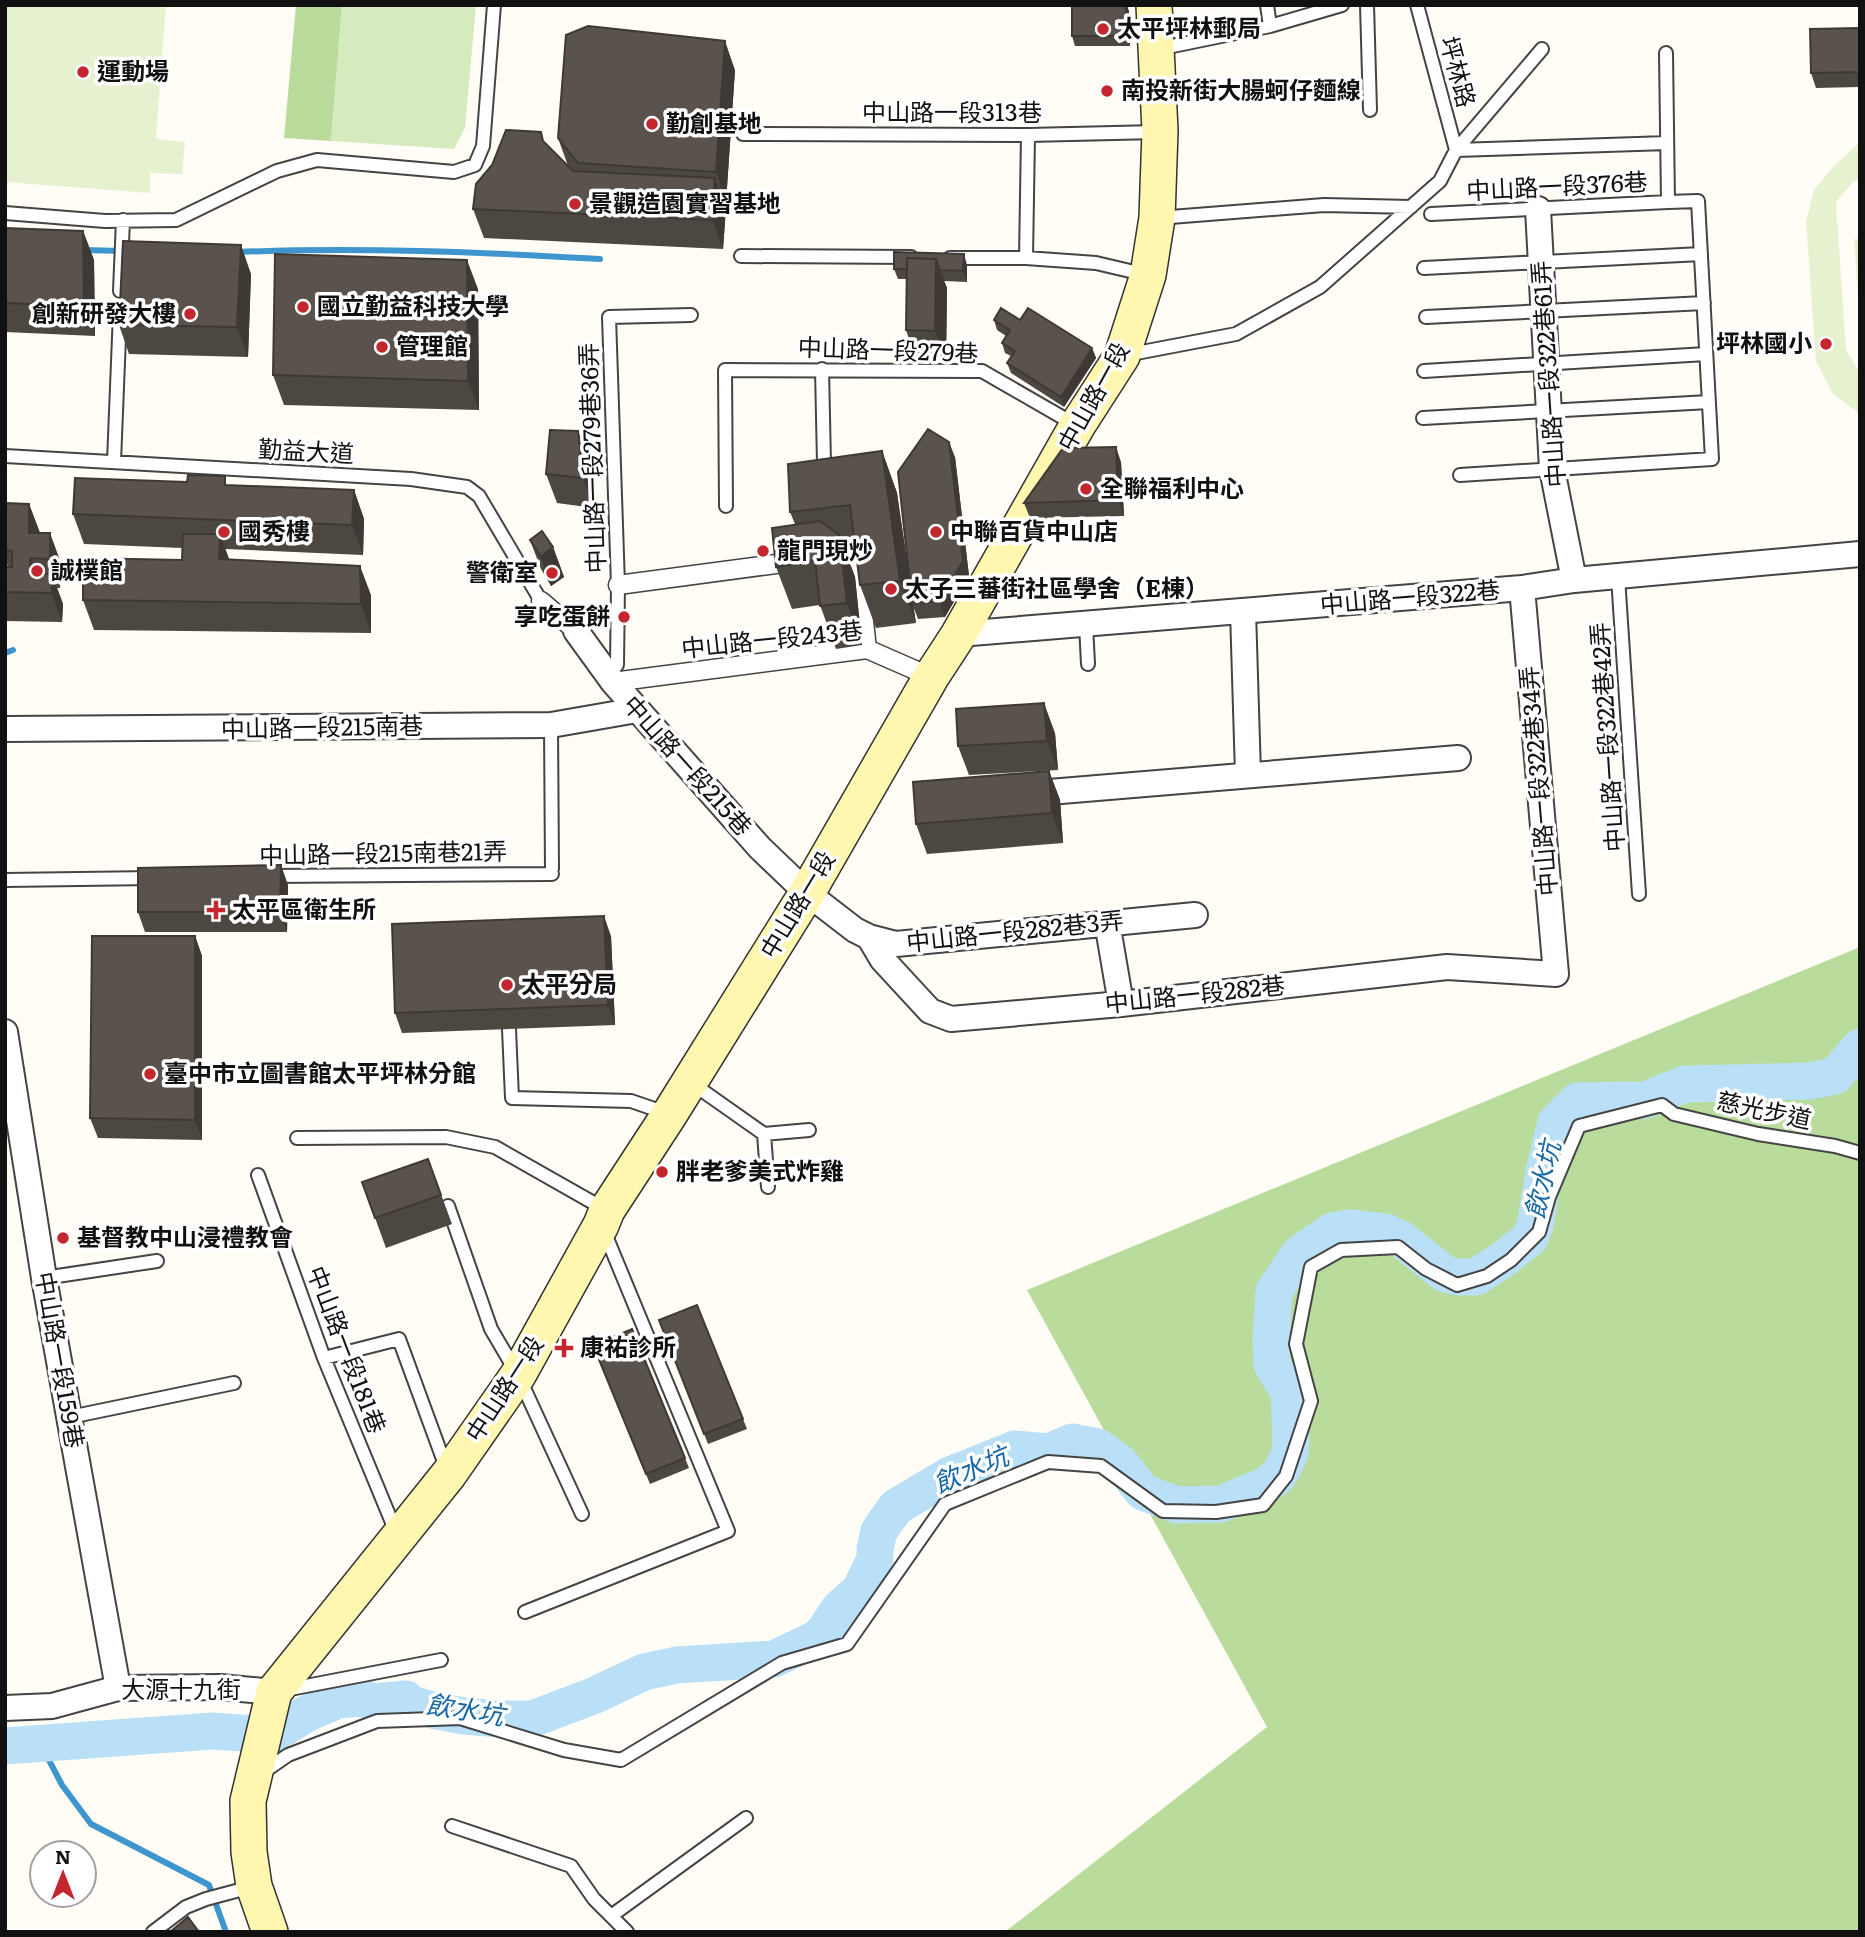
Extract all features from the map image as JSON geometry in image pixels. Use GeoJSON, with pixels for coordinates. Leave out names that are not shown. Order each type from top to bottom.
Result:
{"type":"FeatureCollection","features":[{"type":"Feature","properties":{"kind":"main road","name":"中山路一段"},"geometry":{"type":"LineString","coordinates":[[274,1693],[449,1474],[518,1375],[604,1217],[807,893],[1077,426],[1122,356],[1148,275],[1157,218],[1160,131],[1154,5]]}},
{"type":"Feature","properties":{"kind":"main road"},"geometry":{"type":"LineString","coordinates":[[270,1932],[254,1886],[248,1801],[274,1693]]}},
{"type":"Feature","properties":{"kind":"street","name":"中山路一段322巷61弄"},"geometry":{"type":"LineString","coordinates":[[1538,209],[1552,469],[1574,580]]}},
{"type":"Feature","properties":{"kind":"street","name":"中山路一段322巷"},"geometry":{"type":"LineString","coordinates":[[959,634],[1522,589],[1574,580],[1860,554]]}},
{"type":"Feature","properties":{"kind":"street"},"geometry":{"type":"LineString","coordinates":[[618,585],[834,556],[858,567],[867,649]]}},
{"type":"Feature","properties":{"kind":"street","name":"中山路一段322巷34弄"},"geometry":{"type":"LineString","coordinates":[[1522,589],[1556,974]]}},
{"type":"Feature","properties":{"kind":"street"},"geometry":{"type":"LineString","coordinates":[[541,601],[576,631]]}},
{"type":"Feature","properties":{"kind":"street"},"geometry":{"type":"LineString","coordinates":[[1243,611],[1248,774]]}},
{"type":"Feature","properties":{"kind":"street","name":"中山路一段215巷"},"geometry":{"type":"LineString","coordinates":[[576,631],[637,710],[760,848],[807,893]]}},
{"type":"Feature","properties":{"kind":"street","name":"中山路一段243巷"},"geometry":{"type":"LineString","coordinates":[[610,678],[867,649],[930,677]]}},
{"type":"Feature","properties":{"kind":"street","name":"中山路一段215南巷"},"geometry":{"type":"LineString","coordinates":[[5,729],[193,730],[551,725],[637,710]]}},
{"type":"Feature","properties":{"kind":"street"},"geometry":{"type":"LineString","coordinates":[[1006,796],[1458,758]]}},
{"type":"Feature","properties":{"kind":"street","name":"中山路一段282巷3弄"},"geometry":{"type":"LineString","coordinates":[[807,893],[869,937],[896,944],[1195,915]]}},
{"type":"Feature","properties":{"kind":"street"},"geometry":{"type":"LineString","coordinates":[[1107,922],[1121,1004]]}},
{"type":"Feature","properties":{"kind":"street","name":"中山路一段282巷"},"geometry":{"type":"LineString","coordinates":[[869,937],[882,959],[930,1011],[950,1019],[1121,1004],[1447,967],[1556,974]]}},
{"type":"Feature","properties":{"kind":"street","name":"中山路一段159巷"},"geometry":{"type":"LineString","coordinates":[[5,1032],[15,1149],[44,1278],[118,1688]]}},
{"type":"Feature","properties":{"kind":"street","name":"大源十九街"},"geometry":{"type":"LineString","coordinates":[[5,1707],[52,1706],[118,1688],[220,1687],[274,1693]]}},
{"type":"Feature","properties":{"kind":"lane"},"geometry":{"type":"LineString","coordinates":[[5,214],[106,221],[176,220],[277,171],[317,160],[454,172],[475,165],[483,146],[494,5]]}},
{"type":"Feature","properties":{"kind":"lane"},"geometry":{"type":"LineString","coordinates":[[1266,5],[1270,26]]}},
{"type":"Feature","properties":{"kind":"lane"},"geometry":{"type":"LineString","coordinates":[[1157,49],[1270,26],[1342,5]]}},
{"type":"Feature","properties":{"kind":"lane"},"geometry":{"type":"LineString","coordinates":[[1367,5],[1370,110]]}},
{"type":"Feature","properties":{"kind":"lane","name":"坪林路"},"geometry":{"type":"LineString","coordinates":[[1417,5],[1456,150]]}},
{"type":"Feature","properties":{"kind":"lane"},"geometry":{"type":"LineString","coordinates":[[1122,356],[1236,334],[1320,287],[1440,181],[1456,150],[1542,49]]}},
{"type":"Feature","properties":{"kind":"lane","name":"中山路一段376巷"},"geometry":{"type":"LineString","coordinates":[[1431,214],[1668,202],[1666,53]]}},
{"type":"Feature","properties":{"kind":"lane","name":"中山路一段313巷"},"geometry":{"type":"LineString","coordinates":[[743,134],[1028,135],[1160,131]]}},
{"type":"Feature","properties":{"kind":"lane"},"geometry":{"type":"LineString","coordinates":[[1026,258],[1028,135]]}},
{"type":"Feature","properties":{"kind":"lane","name":"中山路一段376巷"},"geometry":{"type":"LineString","coordinates":[[1456,150],[1667,143]]}},
{"type":"Feature","properties":{"kind":"lane"},"geometry":{"type":"LineString","coordinates":[[1460,475],[1712,459],[1699,201],[1668,202]]}},
{"type":"Feature","properties":{"kind":"lane"},"geometry":{"type":"LineString","coordinates":[[1157,218],[1324,205],[1411,207]]}},
{"type":"Feature","properties":{"kind":"lane"},"geometry":{"type":"LineString","coordinates":[[114,462],[123,220]]}},
{"type":"Feature","properties":{"kind":"lane"},"geometry":{"type":"LineString","coordinates":[[1424,268],[1701,254]]}},
{"type":"Feature","properties":{"kind":"lane"},"geometry":{"type":"LineString","coordinates":[[741,256],[1026,258],[1096,263],[1148,275]]}},
{"type":"Feature","properties":{"kind":"lane"},"geometry":{"type":"LineString","coordinates":[[1426,317],[1704,303]]}},
{"type":"Feature","properties":{"kind":"lane","name":"中山路一段279巷36弄"},"geometry":{"type":"LineString","coordinates":[[610,678],[617,664],[618,585],[609,317],[691,315]]}},
{"type":"Feature","properties":{"kind":"lane"},"geometry":{"type":"LineString","coordinates":[[1424,371],[1706,354]]}},
{"type":"Feature","properties":{"kind":"lane"},"geometry":{"type":"LineString","coordinates":[[822,369],[824,464]]}},
{"type":"Feature","properties":{"kind":"lane","name":"中山路一段279巷"},"geometry":{"type":"LineString","coordinates":[[726,506],[725,370],[982,371],[1077,426]]}},
{"type":"Feature","properties":{"kind":"lane"},"geometry":{"type":"LineString","coordinates":[[1423,418],[1709,402]]}},
{"type":"Feature","properties":{"kind":"lane","name":"勤益大道"},"geometry":{"type":"LineString","coordinates":[[5,456],[411,479],[467,487],[479,496],[541,601]]}},
{"type":"Feature","properties":{"kind":"lane","name":"中山路一段322巷42弄"},"geometry":{"type":"LineString","coordinates":[[1618,577],[1639,894]]}},
{"type":"Feature","properties":{"kind":"lane"},"geometry":{"type":"LineString","coordinates":[[1086,625],[1088,664]]}},
{"type":"Feature","properties":{"kind":"lane","name":"中山路一段215南巷21弄"},"geometry":{"type":"LineString","coordinates":[[262,876],[552,871],[551,725]]}},
{"type":"Feature","properties":{"kind":"lane"},"geometry":{"type":"LineString","coordinates":[[5,880],[166,878]]}},
{"type":"Feature","properties":{"kind":"lane"},"geometry":{"type":"LineString","coordinates":[[509,1029],[512,1098],[631,1101],[669,1115]]}},
{"type":"Feature","properties":{"kind":"lane"},"geometry":{"type":"LineString","coordinates":[[690,1082],[764,1134],[809,1130]]}},
{"type":"Feature","properties":{"kind":"lane","name":"慈光步道"},"geometry":{"type":"LineString","coordinates":[[252,1780],[288,1755],[377,1721],[460,1718],[564,1750],[621,1760],[782,1663],[847,1644],[945,1504],[1048,1462],[1101,1466],[1163,1511],[1216,1512],[1263,1505],[1286,1476],[1311,1401],[1296,1344],[1311,1267],[1341,1250],[1398,1247],[1426,1269],[1457,1285],[1487,1276],[1511,1260],[1539,1232],[1549,1197],[1579,1126],[1662,1105],[1674,1114],[1758,1134],[1835,1146],[1860,1153]]}},
{"type":"Feature","properties":{"kind":"lane"},"geometry":{"type":"LineString","coordinates":[[764,1134],[768,1188]]}},
{"type":"Feature","properties":{"kind":"lane"},"geometry":{"type":"LineString","coordinates":[[297,1138],[446,1137],[495,1147],[604,1217],[727,1531],[525,1612]]}},
{"type":"Feature","properties":{"kind":"lane","name":"中山路一段181巷"},"geometry":{"type":"LineString","coordinates":[[258,1175],[324,1358],[399,1539]]}},
{"type":"Feature","properties":{"kind":"lane"},"geometry":{"type":"LineString","coordinates":[[448,1206],[491,1329],[518,1375],[582,1514]]}},
{"type":"Feature","properties":{"kind":"lane"},"geometry":{"type":"LineString","coordinates":[[44,1278],[157,1261]]}},
{"type":"Feature","properties":{"kind":"lane"},"geometry":{"type":"LineString","coordinates":[[324,1358],[399,1339],[449,1474]]}},
{"type":"Feature","properties":{"kind":"lane"},"geometry":{"type":"LineString","coordinates":[[70,1417],[234,1383]]}},
{"type":"Feature","properties":{"kind":"lane"},"geometry":{"type":"LineString","coordinates":[[274,1693],[441,1660]]}},
{"type":"Feature","properties":{"kind":"lane"},"geometry":{"type":"LineString","coordinates":[[611,1916],[746,1818]]}},
{"type":"Feature","properties":{"kind":"lane"},"geometry":{"type":"LineString","coordinates":[[452,1826],[571,1866],[594,1899],[627,1932]]}},
{"type":"Feature","properties":{"kind":"lane"},"geometry":{"type":"LineString","coordinates":[[152,1932],[186,1907],[254,1886]]}},
{"type":"Feature","properties":{"kind":"green space","name":"運動場"},"geometry":{"type":"Polygon","coordinates":[[[5,5],[166,5],[156,139],[185,142],[182,174],[150,173],[150,193],[5,182],[5,5]]]}},
{"type":"Feature","properties":{"kind":"green space"},"geometry":{"type":"Polygon","coordinates":[[[296,5],[342,5],[331,141],[284,138],[296,5]]]}},
{"type":"Feature","properties":{"kind":"green space"},"geometry":{"type":"Polygon","coordinates":[[[342,5],[476,5],[465,128],[454,149],[331,141],[342,5]]]}},
{"type":"Feature","properties":{"kind":"green space"},"geometry":{"type":"Polygon","coordinates":[[[1860,142],[1860,178],[1853,182],[1836,202],[1846,350],[1860,373],[1860,414],[1833,394],[1816,361],[1806,222],[1814,190],[1834,166],[1860,142]]]}},
{"type":"Feature","properties":{"kind":"green space"},"geometry":{"type":"Polygon","coordinates":[[[1854,239],[1860,239],[1860,325],[1854,239]]]}},
{"type":"Feature","properties":{"kind":"green space"},"geometry":{"type":"Polygon","coordinates":[[[1860,947],[1860,1932],[1005,1932],[1267,1727],[1027,1290],[1860,947]]]}},
{"type":"Feature","properties":{"kind":"building","name":"太平坪林郵局"},"geometry":{"type":"Polygon","coordinates":[[[1072,5],[1126,5],[1126,36],[1072,36],[1072,5]]]}},
{"type":"Feature","properties":{"kind":"building","name":"勤創基地"},"geometry":{"type":"Polygon","coordinates":[[[588,26],[725,41],[716,172],[578,163],[558,138],[566,35],[588,26]]]}},
{"type":"Feature","properties":{"kind":"building"},"geometry":{"type":"Polygon","coordinates":[[[1860,28],[1860,72],[1811,73],[1810,29],[1860,28]]]}},
{"type":"Feature","properties":{"kind":"building"},"geometry":{"type":"Polygon","coordinates":[[[506,130],[541,132],[543,141],[573,171],[715,178],[712,220],[473,209],[476,184],[492,165],[506,130]]]}},
{"type":"Feature","properties":{"kind":"building"},"geometry":{"type":"Polygon","coordinates":[[[5,228],[83,231],[84,306],[5,303],[5,228]]]}},
{"type":"Feature","properties":{"kind":"building"},"geometry":{"type":"Polygon","coordinates":[[[123,241],[241,245],[237,327],[119,325],[123,241]]]}},
{"type":"Feature","properties":{"kind":"building"},"geometry":{"type":"Polygon","coordinates":[[[894,252],[964,254],[963,271],[940,270],[936,259],[907,258],[907,269],[894,269],[894,252]]]}},
{"type":"Feature","properties":{"kind":"building","name":"管理館"},"geometry":{"type":"Polygon","coordinates":[[[275,254],[467,260],[468,381],[273,375],[275,254]]]}},
{"type":"Feature","properties":{"kind":"building"},"geometry":{"type":"Polygon","coordinates":[[[907,258],[936,259],[935,331],[906,330],[907,258]]]}},
{"type":"Feature","properties":{"kind":"building"},"geometry":{"type":"Polygon","coordinates":[[[1001,308],[1020,320],[1028,308],[1092,348],[1061,397],[1007,363],[1015,351],[1002,343],[1010,330],[994,320],[1001,308]]]}},
{"type":"Feature","properties":{"kind":"building","name":"中聯百貨中山店"},"geometry":{"type":"Polygon","coordinates":[[[928,429],[949,442],[963,561],[939,602],[912,603],[898,472],[928,429]]]}},
{"type":"Feature","properties":{"kind":"building"},"geometry":{"type":"Polygon","coordinates":[[[550,430],[578,431],[583,478],[546,474],[550,430]]]}},
{"type":"Feature","properties":{"kind":"building","name":"全聯福利中心"},"geometry":{"type":"Polygon","coordinates":[[[1116,447],[1118,500],[1024,503],[1063,448],[1116,447]]]}},
{"type":"Feature","properties":{"kind":"building"},"geometry":{"type":"Polygon","coordinates":[[[882,451],[900,581],[860,585],[850,505],[790,512],[788,464],[882,451]]]}},
{"type":"Feature","properties":{"kind":"building"},"geometry":{"type":"Polygon","coordinates":[[[188,475],[225,476],[225,485],[354,490],[352,525],[73,514],[75,478],[187,482],[188,475]]]}},
{"type":"Feature","properties":{"kind":"building"},"geometry":{"type":"Polygon","coordinates":[[[5,503],[29,504],[29,533],[50,533],[50,559],[30,558],[30,574],[52,574],[52,593],[5,592],[5,567],[12,567],[12,551],[5,550],[5,503]]]}},
{"type":"Feature","properties":{"kind":"building"},"geometry":{"type":"Polygon","coordinates":[[[820,521],[839,535],[847,603],[820,606],[815,561],[776,567],[772,528],[820,521]]]}},
{"type":"Feature","properties":{"kind":"building"},"geometry":{"type":"Polygon","coordinates":[[[542,531],[553,547],[541,557],[530,540],[542,531]]]}},
{"type":"Feature","properties":{"kind":"building"},"geometry":{"type":"Polygon","coordinates":[[[183,534],[220,534],[219,559],[360,566],[361,604],[83,600],[83,558],[182,560],[183,534]]]}},
{"type":"Feature","properties":{"kind":"building"},"geometry":{"type":"Polygon","coordinates":[[[1044,703],[1047,741],[958,746],[956,709],[1044,703]]]}},
{"type":"Feature","properties":{"kind":"building"},"geometry":{"type":"Polygon","coordinates":[[[1049,771],[1052,813],[916,824],[913,782],[1049,771]]]}},
{"type":"Feature","properties":{"kind":"building"},"geometry":{"type":"Polygon","coordinates":[[[281,865],[280,912],[138,912],[138,868],[281,865]]]}},
{"type":"Feature","properties":{"kind":"building","name":"太平分局"},"geometry":{"type":"Polygon","coordinates":[[[604,916],[608,1005],[395,1013],[392,924],[604,916]]]}},
{"type":"Feature","properties":{"kind":"building","name":"臺中市立圖書館太平坪林分館"},"geometry":{"type":"Polygon","coordinates":[[[92,936],[195,936],[195,1120],[90,1118],[92,936]]]}},
{"type":"Feature","properties":{"kind":"building"},"geometry":{"type":"Polygon","coordinates":[[[428,1159],[441,1195],[375,1218],[362,1182],[428,1159]]]}},
{"type":"Feature","properties":{"kind":"building"},"geometry":{"type":"Polygon","coordinates":[[[697,1305],[743,1419],[704,1434],[659,1320],[697,1305]]]}},
{"type":"Feature","properties":{"kind":"building"},"geometry":{"type":"Polygon","coordinates":[[[632,1329],[685,1458],[646,1474],[593,1345],[632,1329]]]}},
{"type":"Feature","properties":{"kind":"building"},"geometry":{"type":"Polygon","coordinates":[[[188,1917],[199,1932],[170,1932],[188,1917]]]}},
{"type":"Feature","properties":{"kind":"waterway"},"geometry":{"type":"LineString","coordinates":[[84,250],[122,251]]}},
{"type":"Feature","properties":{"kind":"waterway"},"geometry":{"type":"LineString","coordinates":[[238,252],[419,251],[600,259]]}},
{"type":"Feature","properties":{"kind":"waterway"},"geometry":{"type":"LineString","coordinates":[[5,653],[13,650]]}},
{"type":"Feature","properties":{"kind":"waterway","name":"飲水坑"},"geometry":{"type":"LineString","coordinates":[[5,1746],[212,1731],[271,1735],[308,1713],[338,1700],[361,1698],[374,1702],[406,1699],[411,1704],[464,1716],[532,1719],[593,1696],[644,1672],[677,1665],[774,1659],[818,1638],[839,1609],[860,1590],[875,1559],[879,1531],[896,1507],[950,1475],[1015,1449],[1049,1452],[1072,1442],[1098,1447],[1120,1463],[1143,1492],[1177,1505],[1221,1504],[1266,1485],[1277,1477],[1290,1453],[1289,1392],[1272,1365],[1271,1340],[1274,1291],[1299,1254],[1332,1231],[1349,1228],[1386,1232],[1401,1239],[1445,1274],[1476,1277],[1530,1238],[1556,1122],[1577,1101],[1645,1100],[1685,1084],[1809,1081],[1835,1076],[1860,1047]]}},
{"type":"Feature","properties":{"kind":"waterway"},"geometry":{"type":"LineString","coordinates":[[40,1743],[62,1785],[91,1824],[209,1885],[226,1932]]}},
{"type":"Feature","properties":{"kind":"place","name":"太平坪林郵局"},"geometry":{"type":"Point","coordinates":[1103,29]}},
{"type":"Feature","properties":{"kind":"place","name":"運動場"},"geometry":{"type":"Point","coordinates":[83,72]}},
{"type":"Feature","properties":{"kind":"place","name":"南投新街大腸蚵仔麵線"},"geometry":{"type":"Point","coordinates":[1107,91]}},
{"type":"Feature","properties":{"kind":"place","name":"勤創基地"},"geometry":{"type":"Point","coordinates":[652,124]}},
{"type":"Feature","properties":{"kind":"place","name":"景觀造園實習基地"},"geometry":{"type":"Point","coordinates":[575,204]}},
{"type":"Feature","properties":{"kind":"place","name":"國立勤益科技大學"},"geometry":{"type":"Point","coordinates":[303,307]}},
{"type":"Feature","properties":{"kind":"place","name":"創新研發大樓"},"geometry":{"type":"Point","coordinates":[190,314]}},
{"type":"Feature","properties":{"kind":"place","name":"坪林國小"},"geometry":{"type":"Point","coordinates":[1826,344]}},
{"type":"Feature","properties":{"kind":"place","name":"管理館"},"geometry":{"type":"Point","coordinates":[382,347]}},
{"type":"Feature","properties":{"kind":"place","name":"全聯福利中心"},"geometry":{"type":"Point","coordinates":[1086,489]}},
{"type":"Feature","properties":{"kind":"place","name":"國秀樓"},"geometry":{"type":"Point","coordinates":[224,532]}},
{"type":"Feature","properties":{"kind":"place","name":"中聯百貨中山店"},"geometry":{"type":"Point","coordinates":[936,532]}},
{"type":"Feature","properties":{"kind":"place","name":"龍門現炒"},"geometry":{"type":"Point","coordinates":[763,551]}},
{"type":"Feature","properties":{"kind":"place","name":"誠樸館"},"geometry":{"type":"Point","coordinates":[37,571]}},
{"type":"Feature","properties":{"kind":"place","name":"警衛室"},"geometry":{"type":"Point","coordinates":[552,573]}},
{"type":"Feature","properties":{"kind":"place","name":"太子三蕃街社區學舍（E棟）"},"geometry":{"type":"Point","coordinates":[891,589]}},
{"type":"Feature","properties":{"kind":"place","name":"享吃蛋餅"},"geometry":{"type":"Point","coordinates":[624,617]}},
{"type":"Feature","properties":{"kind":"place","name":"太平區衛生所"},"geometry":{"type":"Point","coordinates":[216,910]}},
{"type":"Feature","properties":{"kind":"place","name":"太平分局"},"geometry":{"type":"Point","coordinates":[507,985]}},
{"type":"Feature","properties":{"kind":"place","name":"臺中市立圖書館太平坪林分館"},"geometry":{"type":"Point","coordinates":[150,1074]}},
{"type":"Feature","properties":{"kind":"place","name":"胖老爹美式炸雞"},"geometry":{"type":"Point","coordinates":[662,1172]}},
{"type":"Feature","properties":{"kind":"place","name":"基督教中山浸禮教會"},"geometry":{"type":"Point","coordinates":[63,1238]}},
{"type":"Feature","properties":{"kind":"place","name":"康祐診所"},"geometry":{"type":"Point","coordinates":[564,1348]}}]}
